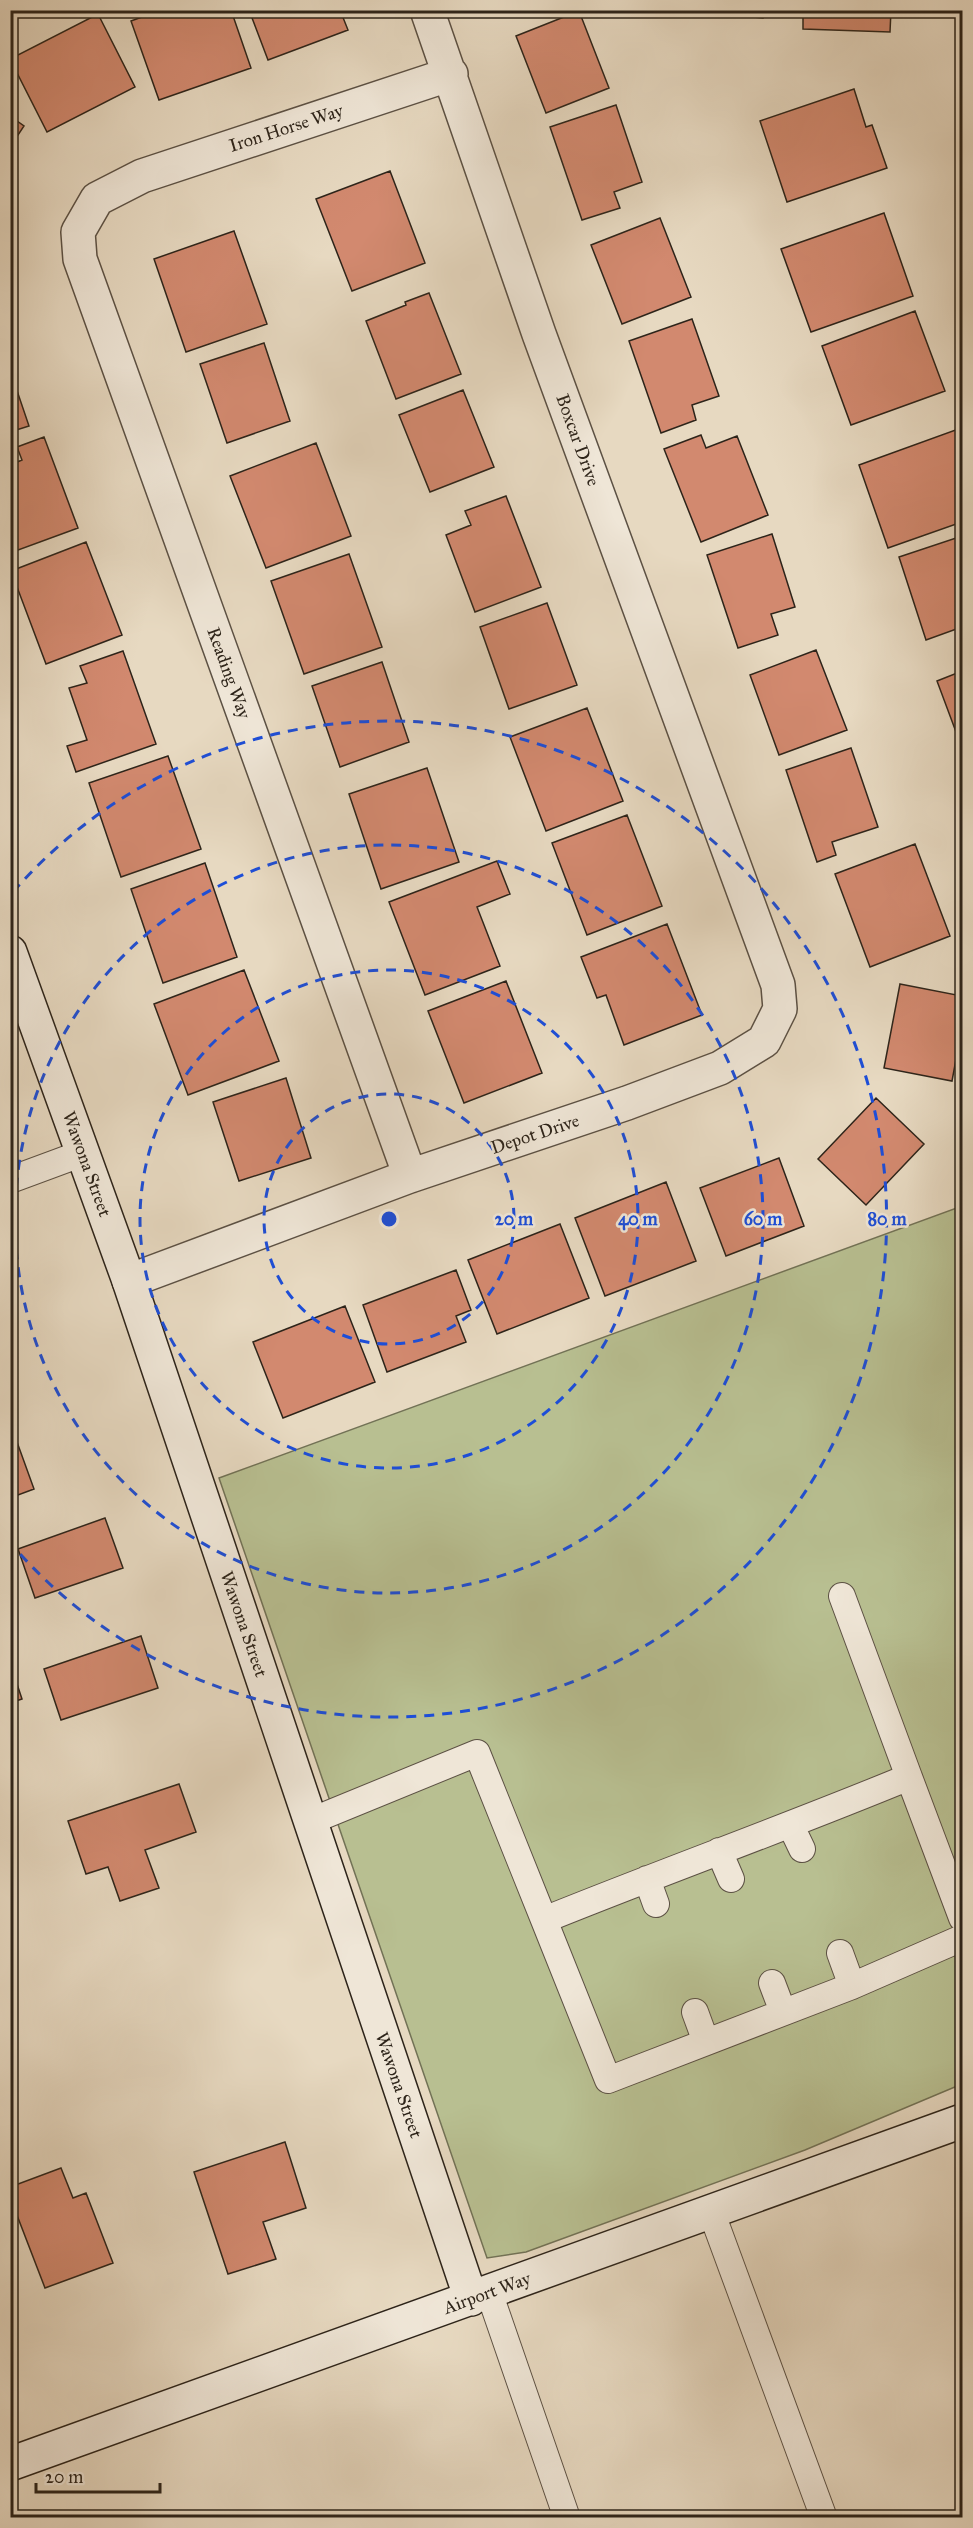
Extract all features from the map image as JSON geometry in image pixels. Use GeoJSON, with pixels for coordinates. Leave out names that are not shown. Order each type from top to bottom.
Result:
{"type":"FeatureCollection","features":[{"type":"Feature","properties":{"kind":"street","name":"Boxcar Drive"},"geometry":{"type":"LineString","coordinates":[[427,10],[539,334],[735,868]]}},
{"type":"Feature","properties":{"kind":"street","name":"Iron Horse Way"},"geometry":{"type":"LineString","coordinates":[[123,186],[142,176],[451,74]]}},
{"type":"Feature","properties":{"kind":"street","name":"Reading Way"},"geometry":{"type":"LineString","coordinates":[[123,186],[97,199],[78,232],[80,259],[410,1176]]}},
{"type":"Feature","properties":{"kind":"street","name":"Depot Drive"},"geometry":{"type":"LineString","coordinates":[[129,1281],[410,1176],[638,1099],[720,1068],[764,1041],[780,1009],[778,985],[735,868]]}},
{"type":"Feature","properties":{"kind":"street","name":"Wawona Street"},"geometry":{"type":"LineString","coordinates":[[10,952],[17,988],[83,1153],[129,1281],[311,1821],[480,2295]]}},
{"type":"Feature","properties":{"kind":"street","name":"Airport Way"},"geometry":{"type":"LineString","coordinates":[[10,2464],[963,2121]]}},
{"type":"Feature","properties":{"kind":"lane"},"geometry":{"type":"LineString","coordinates":[[10,1180],[83,1153]]}},
{"type":"Feature","properties":{"kind":"lane"},"geometry":{"type":"LineString","coordinates":[[842,1596],[963,1918]]}},
{"type":"Feature","properties":{"kind":"lane"},"geometry":{"type":"LineString","coordinates":[[311,1821],[477,1753],[608,2080],[852,1986],[963,1938]]}},
{"type":"Feature","properties":{"kind":"lane"},"geometry":{"type":"LineString","coordinates":[[544,1920],[719,1851],[791,1826],[909,1777]]}},
{"type":"Feature","properties":{"kind":"lane"},"geometry":{"type":"LineString","coordinates":[[791,1826],[802,1849]]}},
{"type":"Feature","properties":{"kind":"lane"},"geometry":{"type":"LineString","coordinates":[[719,1851],[731,1879]]}},
{"type":"Feature","properties":{"kind":"lane"},"geometry":{"type":"LineString","coordinates":[[647,1879],[656,1904]]}},
{"type":"Feature","properties":{"kind":"lane"},"geometry":{"type":"LineString","coordinates":[[840,1953],[852,1986]]}},
{"type":"Feature","properties":{"kind":"lane"},"geometry":{"type":"LineString","coordinates":[[772,1983],[783,2012]]}},
{"type":"Feature","properties":{"kind":"lane"},"geometry":{"type":"LineString","coordinates":[[695,2013],[706,2042]]}},
{"type":"Feature","properties":{"kind":"lane"},"geometry":{"type":"LineString","coordinates":[[711,2211],[824,2517]]}},
{"type":"Feature","properties":{"kind":"lane"},"geometry":{"type":"LineString","coordinates":[[480,2295],[567,2517]]}},
{"type":"Feature","properties":{"kind":"green space"},"geometry":{"type":"Polygon","coordinates":[[[962,1206],[962,2084],[805,2150],[526,2252],[487,2258],[219,1478],[962,1206]]]}},
{"type":"Feature","properties":{"kind":"building"},"geometry":{"type":"Polygon","coordinates":[[[161,10],[231,10],[251,68],[159,100],[131,21],[161,10]]]}},
{"type":"Feature","properties":{"kind":"building"},"geometry":{"type":"Polygon","coordinates":[[[249,10],[340,10],[348,30],[268,60],[249,10]]]}},
{"type":"Feature","properties":{"kind":"building"},"geometry":{"type":"Polygon","coordinates":[[[676,10],[764,10],[763,18],[676,10]]]}},
{"type":"Feature","properties":{"kind":"building"},"geometry":{"type":"Polygon","coordinates":[[[803,10],[891,10],[890,32],[803,29],[803,10]]]}},
{"type":"Feature","properties":{"kind":"building"},"geometry":{"type":"Polygon","coordinates":[[[579,11],[609,88],[546,113],[516,36],[579,11]]]}},
{"type":"Feature","properties":{"kind":"building"},"geometry":{"type":"Polygon","coordinates":[[[98,14],[135,87],[47,132],[10,59],[98,14]]]}},
{"type":"Feature","properties":{"kind":"building"},"geometry":{"type":"Polygon","coordinates":[[[854,89],[866,127],[872,125],[887,168],[787,202],[760,121],[854,89]]]}},
{"type":"Feature","properties":{"kind":"building"},"geometry":{"type":"Polygon","coordinates":[[[616,105],[642,182],[614,192],[620,208],[582,220],[550,127],[616,105]]]}},
{"type":"Feature","properties":{"kind":"building"},"geometry":{"type":"Polygon","coordinates":[[[10,116],[24,126],[10,147],[10,116]]]}},
{"type":"Feature","properties":{"kind":"building"},"geometry":{"type":"Polygon","coordinates":[[[390,171],[425,263],[352,291],[316,199],[390,171]]]}},
{"type":"Feature","properties":{"kind":"building"},"geometry":{"type":"Polygon","coordinates":[[[884,213],[913,296],[811,332],[781,249],[884,213]]]}},
{"type":"Feature","properties":{"kind":"building"},"geometry":{"type":"Polygon","coordinates":[[[660,218],[691,297],[622,324],[591,245],[660,218]]]}},
{"type":"Feature","properties":{"kind":"building"},"geometry":{"type":"Polygon","coordinates":[[[234,231],[267,324],[186,352],[154,259],[234,231]]]}},
{"type":"Feature","properties":{"kind":"building"},"geometry":{"type":"Polygon","coordinates":[[[429,293],[461,374],[396,399],[366,321],[429,293]]]}},
{"type":"Feature","properties":{"kind":"building"},"geometry":{"type":"Polygon","coordinates":[[[915,311],[945,391],[851,425],[822,346],[915,311]]]}},
{"type":"Feature","properties":{"kind":"building"},"geometry":{"type":"Polygon","coordinates":[[[692,319],[719,396],[692,405],[696,420],[661,433],[629,341],[692,319]]]}},
{"type":"Feature","properties":{"kind":"building"},"geometry":{"type":"Polygon","coordinates":[[[264,343],[290,421],[227,443],[200,364],[264,343]]]}},
{"type":"Feature","properties":{"kind":"building"},"geometry":{"type":"Polygon","coordinates":[[[10,370],[29,426],[10,432],[10,370]]]}},
{"type":"Feature","properties":{"kind":"building"},"geometry":{"type":"Polygon","coordinates":[[[463,390],[494,467],[430,492],[399,415],[463,390]]]}},
{"type":"Feature","properties":{"kind":"building"},"geometry":{"type":"Polygon","coordinates":[[[961,428],[962,522],[888,548],[859,465],[961,428]]]}},
{"type":"Feature","properties":{"kind":"building"},"geometry":{"type":"Polygon","coordinates":[[[701,435],[706,448],[737,436],[768,515],[701,542],[664,449],[701,435]]]}},
{"type":"Feature","properties":{"kind":"building"},"geometry":{"type":"Polygon","coordinates":[[[44,437],[78,528],[10,553],[10,465],[22,460],[17,447],[44,437]]]}},
{"type":"Feature","properties":{"kind":"building"},"geometry":{"type":"Polygon","coordinates":[[[316,443],[351,536],[266,568],[230,476],[316,443]]]}},
{"type":"Feature","properties":{"kind":"building"},"geometry":{"type":"Polygon","coordinates":[[[506,496],[541,587],[475,612],[446,535],[471,525],[465,511],[506,496]]]}},
{"type":"Feature","properties":{"kind":"building"},"geometry":{"type":"Polygon","coordinates":[[[772,534],[795,607],[771,614],[778,635],[738,648],[707,555],[772,534]]]}},
{"type":"Feature","properties":{"kind":"building"},"geometry":{"type":"Polygon","coordinates":[[[962,536],[962,627],[926,640],[899,557],[962,536]]]}},
{"type":"Feature","properties":{"kind":"building"},"geometry":{"type":"Polygon","coordinates":[[[86,542],[122,635],[46,664],[11,571],[86,542]]]}},
{"type":"Feature","properties":{"kind":"building"},"geometry":{"type":"Polygon","coordinates":[[[349,554],[382,647],[304,674],[271,581],[349,554]]]}},
{"type":"Feature","properties":{"kind":"building"},"geometry":{"type":"Polygon","coordinates":[[[547,603],[577,685],[509,709],[480,627],[547,603]]]}},
{"type":"Feature","properties":{"kind":"building"},"geometry":{"type":"Polygon","coordinates":[[[816,650],[847,730],[779,755],[750,675],[816,650]]]}},
{"type":"Feature","properties":{"kind":"building"},"geometry":{"type":"Polygon","coordinates":[[[123,651],[156,744],[76,772],[67,746],[87,740],[69,688],[87,683],[80,666],[123,651]]]}},
{"type":"Feature","properties":{"kind":"building"},"geometry":{"type":"Polygon","coordinates":[[[382,662],[409,742],[340,767],[312,686],[382,662]]]}},
{"type":"Feature","properties":{"kind":"building"},"geometry":{"type":"Polygon","coordinates":[[[962,671],[962,748],[937,681],[962,671]]]}},
{"type":"Feature","properties":{"kind":"building"},"geometry":{"type":"Polygon","coordinates":[[[587,708],[623,801],[546,831],[510,737],[587,708]]]}},
{"type":"Feature","properties":{"kind":"building"},"geometry":{"type":"Polygon","coordinates":[[[851,748],[878,827],[832,842],[836,855],[817,862],[786,770],[851,748]]]}},
{"type":"Feature","properties":{"kind":"building"},"geometry":{"type":"Polygon","coordinates":[[[168,756],[201,849],[121,877],[89,783],[168,756]]]}},
{"type":"Feature","properties":{"kind":"building"},"geometry":{"type":"Polygon","coordinates":[[[427,768],[459,862],[381,889],[349,794],[427,768]]]}},
{"type":"Feature","properties":{"kind":"building"},"geometry":{"type":"Polygon","coordinates":[[[627,815],[662,906],[587,935],[552,843],[627,815]]]}},
{"type":"Feature","properties":{"kind":"building"},"geometry":{"type":"Polygon","coordinates":[[[915,844],[950,936],[870,967],[835,874],[915,844]]]}},
{"type":"Feature","properties":{"kind":"building"},"geometry":{"type":"Polygon","coordinates":[[[497,861],[510,894],[477,907],[500,966],[425,995],[389,902],[497,861]]]}},
{"type":"Feature","properties":{"kind":"building"},"geometry":{"type":"Polygon","coordinates":[[[205,863],[237,957],[163,983],[131,889],[205,863]]]}},
{"type":"Feature","properties":{"kind":"building"},"geometry":{"type":"Polygon","coordinates":[[[667,924],[702,1015],[624,1045],[606,995],[597,998],[581,957],[667,924]]]}},
{"type":"Feature","properties":{"kind":"building"},"geometry":{"type":"Polygon","coordinates":[[[244,970],[279,1061],[188,1095],[154,1004],[244,970]]]}},
{"type":"Feature","properties":{"kind":"building"},"geometry":{"type":"Polygon","coordinates":[[[506,981],[542,1073],[464,1103],[428,1011],[506,981]]]}},
{"type":"Feature","properties":{"kind":"building"},"geometry":{"type":"Polygon","coordinates":[[[900,984],[962,996],[962,1027],[952,1081],[884,1068],[900,984]]]}},
{"type":"Feature","properties":{"kind":"building"},"geometry":{"type":"Polygon","coordinates":[[[286,1078],[311,1158],[239,1181],[213,1102],[286,1078]]]}},
{"type":"Feature","properties":{"kind":"building"},"geometry":{"type":"Polygon","coordinates":[[[876,1098],[924,1144],[866,1205],[818,1159],[876,1098]]]}},
{"type":"Feature","properties":{"kind":"building"},"geometry":{"type":"Polygon","coordinates":[[[779,1158],[804,1226],[726,1256],[700,1188],[779,1158]]]}},
{"type":"Feature","properties":{"kind":"building"},"geometry":{"type":"Polygon","coordinates":[[[666,1182],[696,1261],[605,1296],[575,1218],[666,1182]]]}},
{"type":"Feature","properties":{"kind":"building"},"geometry":{"type":"Polygon","coordinates":[[[560,1224],[589,1298],[497,1334],[468,1260],[560,1224]]]}},
{"type":"Feature","properties":{"kind":"building"},"geometry":{"type":"Polygon","coordinates":[[[456,1270],[471,1310],[456,1316],[466,1342],[387,1372],[363,1305],[456,1270]]]}},
{"type":"Feature","properties":{"kind":"building"},"geometry":{"type":"Polygon","coordinates":[[[345,1306],[375,1382],[283,1418],[253,1342],[345,1306]]]}},
{"type":"Feature","properties":{"kind":"building"},"geometry":{"type":"Polygon","coordinates":[[[17,1442],[34,1489],[10,1498],[10,1445],[17,1442]]]}},
{"type":"Feature","properties":{"kind":"building"},"geometry":{"type":"Polygon","coordinates":[[[105,1518],[123,1568],[35,1598],[18,1549],[105,1518]]]}},
{"type":"Feature","properties":{"kind":"building"},"geometry":{"type":"Polygon","coordinates":[[[141,1636],[158,1688],[61,1720],[44,1669],[141,1636]]]}},
{"type":"Feature","properties":{"kind":"building"},"geometry":{"type":"Polygon","coordinates":[[[10,1663],[22,1699],[10,1703],[10,1663]]]}},
{"type":"Feature","properties":{"kind":"building"},"geometry":{"type":"Polygon","coordinates":[[[179,1784],[196,1832],[145,1850],[159,1888],[120,1901],[108,1867],[86,1874],[68,1821],[179,1784]]]}},
{"type":"Feature","properties":{"kind":"building"},"geometry":{"type":"Polygon","coordinates":[[[285,2142],[306,2208],[263,2222],[276,2259],[228,2274],[194,2172],[285,2142]]]}},
{"type":"Feature","properties":{"kind":"building"},"geometry":{"type":"Polygon","coordinates":[[[61,2168],[73,2198],[86,2193],[113,2263],[45,2288],[10,2197],[10,2187],[61,2168]]]}}]}
